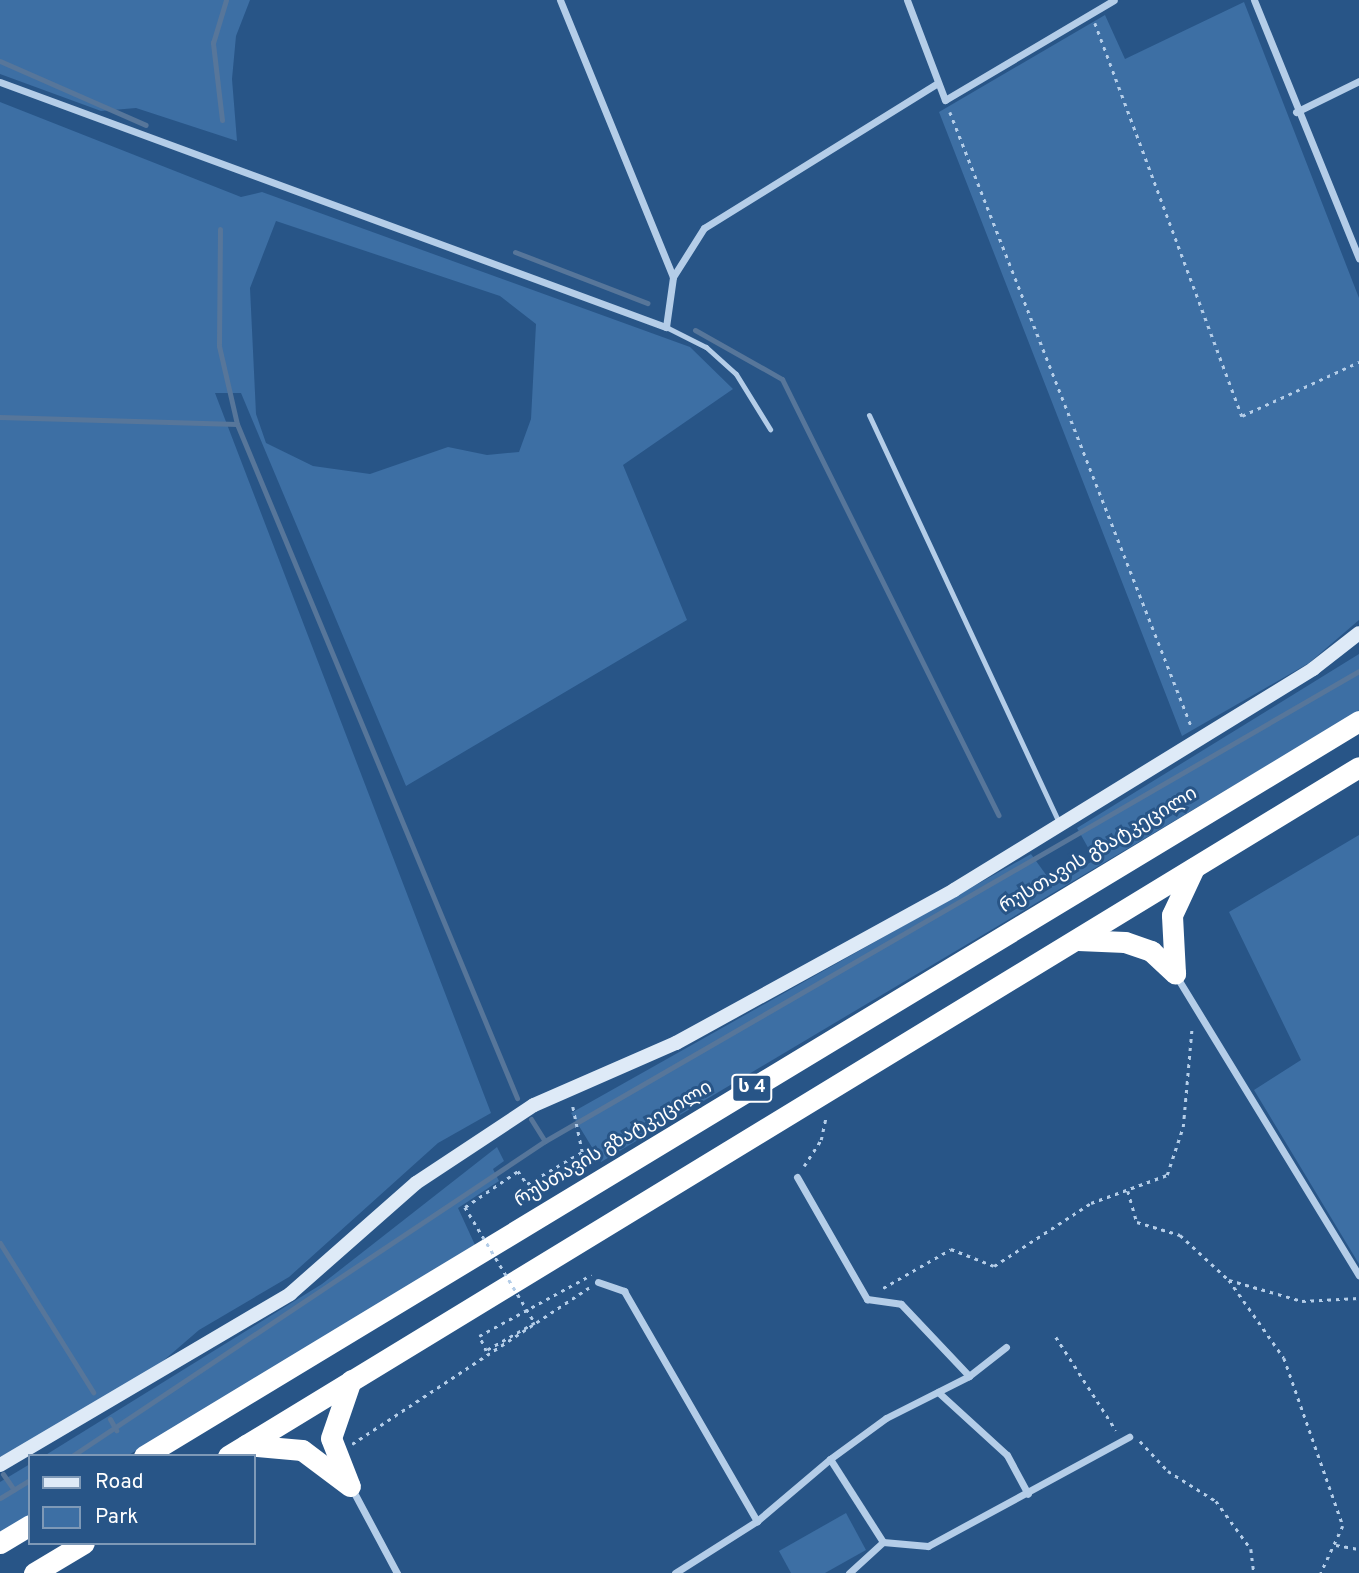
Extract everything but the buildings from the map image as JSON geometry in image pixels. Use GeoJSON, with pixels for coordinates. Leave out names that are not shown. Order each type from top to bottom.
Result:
{"type":"FeatureCollection","features":[{"type":"Feature","properties":{"kind":"highway","name":"რუსთავის გზატკეცილი"},"geometry":{"type":"LineString","coordinates":[[147,1454],[1359,721]]}},
{"type":"Feature","properties":{"kind":"highway","name":"ს 4"},"geometry":{"type":"LineString","coordinates":[[237,1450],[351,1378],[1078,940],[1359,767]]}},
{"type":"Feature","properties":{"kind":"highway"},"geometry":{"type":"LineString","coordinates":[[1175,973],[1172,915],[1195,867]]}},
{"type":"Feature","properties":{"kind":"highway"},"geometry":{"type":"LineString","coordinates":[[1078,940],[1125,942],[1151,951],[1175,973]]}},
{"type":"Feature","properties":{"kind":"highway"},"geometry":{"type":"LineString","coordinates":[[350,1486],[331,1438],[335,1410],[351,1378]]}},
{"type":"Feature","properties":{"kind":"highway"},"geometry":{"type":"LineString","coordinates":[[237,1450],[302,1450],[350,1486]]}},
{"type":"Feature","properties":{"kind":"highway"},"geometry":{"type":"LineString","coordinates":[[0,1543],[28,1526]]}},
{"type":"Feature","properties":{"kind":"highway"},"geometry":{"type":"LineString","coordinates":[[42,1571],[80,1545]]}},
{"type":"Feature","properties":{"kind":"street"},"geometry":{"type":"LineString","coordinates":[[560,0],[673,277]]}},
{"type":"Feature","properties":{"kind":"street"},"geometry":{"type":"LineString","coordinates":[[907,0],[945,100],[1114,0]]}},
{"type":"Feature","properties":{"kind":"street"},"geometry":{"type":"LineString","coordinates":[[1254,0],[1296,112],[1359,259]]}},
{"type":"Feature","properties":{"kind":"street"},"geometry":{"type":"LineString","coordinates":[[1296,112],[1359,81]]}},
{"type":"Feature","properties":{"kind":"street"},"geometry":{"type":"LineString","coordinates":[[0,82],[666,327],[673,277],[704,228],[938,83]]}},
{"type":"Feature","properties":{"kind":"street"},"geometry":{"type":"LineString","coordinates":[[0,1465],[290,1294],[416,1183],[534,1105],[676,1043],[1060,824],[1197,741],[1359,633]]}},
{"type":"Feature","properties":{"kind":"street"},"geometry":{"type":"LineString","coordinates":[[1175,973],[1359,1275]]}},
{"type":"Feature","properties":{"kind":"street"},"geometry":{"type":"LineString","coordinates":[[797,1177],[867,1298],[901,1304],[968,1376]]}},
{"type":"Feature","properties":{"kind":"street"},"geometry":{"type":"LineString","coordinates":[[598,1282],[624,1290],[757,1521]]}},
{"type":"Feature","properties":{"kind":"street"},"geometry":{"type":"LineString","coordinates":[[675,1573],[757,1521],[830,1460],[886,1418],[968,1376],[1006,1347]]}},
{"type":"Feature","properties":{"kind":"street"},"geometry":{"type":"LineString","coordinates":[[938,1392],[1007,1455],[1028,1494]]}},
{"type":"Feature","properties":{"kind":"street"},"geometry":{"type":"LineString","coordinates":[[849,1573],[883,1542],[928,1546],[1129,1437]]}},
{"type":"Feature","properties":{"kind":"street"},"geometry":{"type":"LineString","coordinates":[[830,1460],[883,1542]]}},
{"type":"Feature","properties":{"kind":"street"},"geometry":{"type":"LineString","coordinates":[[350,1486],[397,1573]]}},
{"type":"Feature","properties":{"kind":"lane"},"geometry":{"type":"LineString","coordinates":[[666,327],[706,347],[736,374],[770,429]]}},
{"type":"Feature","properties":{"kind":"lane"},"geometry":{"type":"LineString","coordinates":[[869,415],[1060,824]]}},
{"type":"Feature","properties":{"kind":"path"},"geometry":{"type":"LineString","coordinates":[[1091,12],[1242,416],[1359,362]]}},
{"type":"Feature","properties":{"kind":"path"},"geometry":{"type":"LineString","coordinates":[[945,100],[1197,741]]}},
{"type":"Feature","properties":{"kind":"path"},"geometry":{"type":"LineString","coordinates":[[867,1298],[951,1249],[994,1266],[1091,1203],[1167,1175],[1184,1127],[1195,1009]]}},
{"type":"Feature","properties":{"kind":"path"},"geometry":{"type":"LineString","coordinates":[[797,1177],[821,1140],[831,1088]]}},
{"type":"Feature","properties":{"kind":"path"},"geometry":{"type":"LineString","coordinates":[[337,1453],[598,1282],[588,1272],[479,1336],[486,1351],[535,1322],[465,1207],[518,1171],[527,1184],[582,1152],[575,1117]]}},
{"type":"Feature","properties":{"kind":"path"},"geometry":{"type":"LineString","coordinates":[[1128,1191],[1137,1222],[1180,1235],[1228,1280],[1284,1358],[1343,1525],[1321,1573]]}},
{"type":"Feature","properties":{"kind":"path"},"geometry":{"type":"LineString","coordinates":[[1228,1280],[1302,1301],[1359,1298]]}},
{"type":"Feature","properties":{"kind":"path"},"geometry":{"type":"LineString","coordinates":[[1056,1337],[1117,1432],[1146,1443],[1168,1471],[1216,1501],[1251,1549],[1254,1573]]}},
{"type":"Feature","properties":{"kind":"path"},"geometry":{"type":"LineString","coordinates":[[1336,1545],[1359,1549]]}},
{"type":"Feature","properties":{"kind":"green space"},"geometry":{"type":"Polygon","coordinates":[[[0,0],[250,0],[236,36],[232,79],[237,141],[136,108],[101,111],[0,74],[0,0]]]}},
{"type":"Feature","properties":{"kind":"green space"},"geometry":{"type":"Polygon","coordinates":[[[1244,2],[1359,298],[1359,620],[1309,663],[1182,736],[939,112],[1105,15],[1125,59],[1244,2]]]}},
{"type":"Feature","properties":{"kind":"green space"},"geometry":{"type":"Polygon","coordinates":[[[0,102],[241,197],[262,192],[690,347],[733,389],[623,465],[687,620],[406,786],[241,393],[215,393],[491,1113],[438,1143],[289,1277],[199,1330],[141,1380],[0,1457],[0,102]],[[276,221],[250,288],[256,414],[266,443],[313,466],[370,474],[448,447],[487,455],[519,452],[531,419],[536,324],[500,296],[276,221]]]}},
{"type":"Feature","properties":{"kind":"green space"},"geometry":{"type":"Polygon","coordinates":[[[1359,654],[1359,711],[601,1162],[571,1113],[1031,854],[1052,883],[1095,860],[1077,828],[1359,654]]]}},
{"type":"Feature","properties":{"kind":"green space"},"geometry":{"type":"Polygon","coordinates":[[[1359,835],[1359,1264],[1254,1090],[1301,1060],[1229,912],[1359,835]]]}},
{"type":"Feature","properties":{"kind":"green space"},"geometry":{"type":"Polygon","coordinates":[[[497,1147],[504,1161],[493,1169],[499,1181],[458,1208],[475,1245],[130,1454],[47,1454],[322,1284],[497,1147]]]}},
{"type":"Feature","properties":{"kind":"green space"},"geometry":{"type":"Polygon","coordinates":[[[28,1465],[28,1516],[0,1533],[0,1482],[28,1465]]]}},
{"type":"Feature","properties":{"kind":"green space"},"geometry":{"type":"Polygon","coordinates":[[[846,1513],[866,1550],[825,1573],[791,1573],[779,1551],[846,1513]]]}},
{"type":"Feature","properties":{"kind":"waterway"},"geometry":{"type":"LineString","coordinates":[[222,120],[213,43],[226,0]]}},
{"type":"Feature","properties":{"kind":"waterway"},"geometry":{"type":"LineString","coordinates":[[0,61],[146,125]]}},
{"type":"Feature","properties":{"kind":"waterway"},"geometry":{"type":"LineString","coordinates":[[220,229],[219,346],[237,424],[517,1098]]}},
{"type":"Feature","properties":{"kind":"waterway"},"geometry":{"type":"LineString","coordinates":[[515,252],[647,303]]}},
{"type":"Feature","properties":{"kind":"waterway"},"geometry":{"type":"LineString","coordinates":[[695,330],[782,379],[998,815]]}},
{"type":"Feature","properties":{"kind":"waterway"},"geometry":{"type":"LineString","coordinates":[[0,417],[237,424]]}},
{"type":"Feature","properties":{"kind":"waterway"},"geometry":{"type":"LineString","coordinates":[[75,1454],[545,1141],[1359,671]]}},
{"type":"Feature","properties":{"kind":"waterway"},"geometry":{"type":"LineString","coordinates":[[531,1119],[545,1141]]}},
{"type":"Feature","properties":{"kind":"waterway"},"geometry":{"type":"LineString","coordinates":[[0,1243],[93,1392]]}},
{"type":"Feature","properties":{"kind":"waterway"},"geometry":{"type":"LineString","coordinates":[[110,1419],[116,1430]]}},
{"type":"Feature","properties":{"kind":"waterway"},"geometry":{"type":"LineString","coordinates":[[3,1474],[14,1490]]}},
{"type":"Feature","properties":{"kind":"waterway"},"geometry":{"type":"LineString","coordinates":[[0,1498],[28,1481]]}}]}
